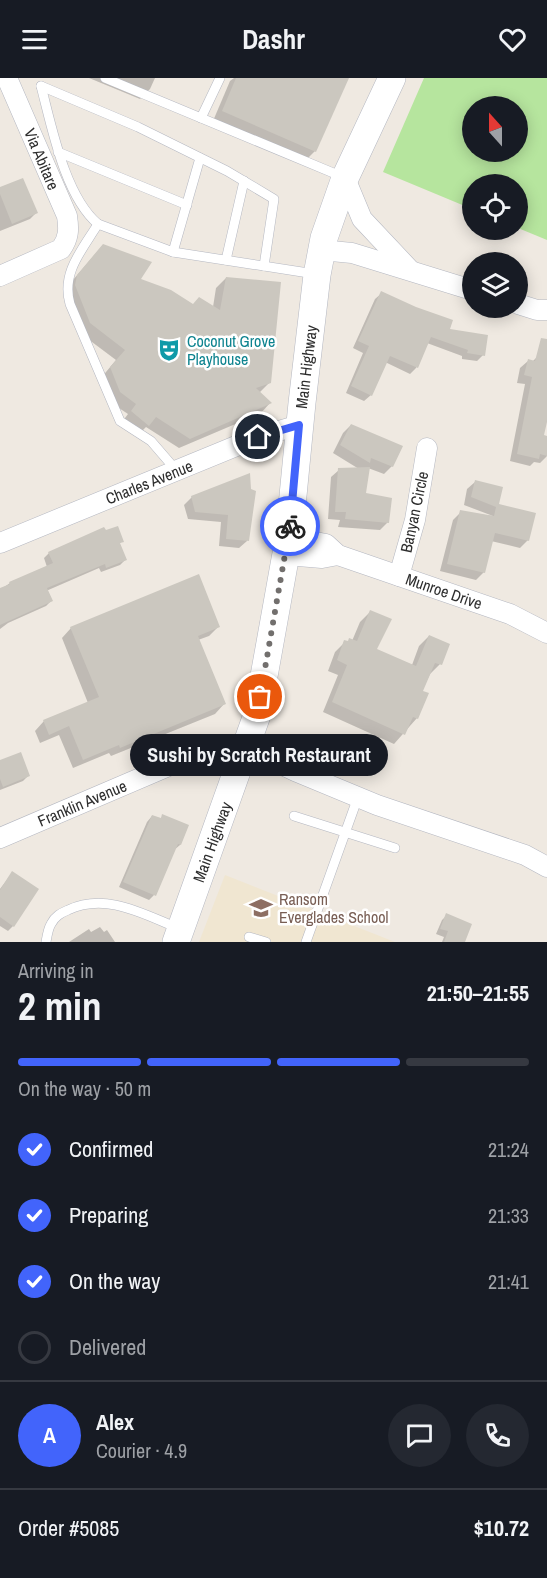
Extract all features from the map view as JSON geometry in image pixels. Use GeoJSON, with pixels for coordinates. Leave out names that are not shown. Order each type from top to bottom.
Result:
{"type":"FeatureCollection","features":[{"type":"Feature","properties":{"kind":"main road","name":"Main Highway"},"geometry":{"type":"LineString","coordinates":[[178,936],[255,752],[257,715],[288,546],[299,425],[319,262],[328,224],[345,178],[392,78]]}},
{"type":"Feature","properties":{"kind":"street","name":"Via Abitare"},"geometry":{"type":"LineString","coordinates":[[0,276],[54,253],[66,242],[69,226],[7,78]]}},
{"type":"Feature","properties":{"kind":"street"},"geometry":{"type":"LineString","coordinates":[[345,178],[362,219],[411,271]]}},
{"type":"Feature","properties":{"kind":"street"},"geometry":{"type":"LineString","coordinates":[[319,262],[352,253],[462,287]]}},
{"type":"Feature","properties":{"kind":"street"},"geometry":{"type":"LineString","coordinates":[[528,307],[547,310]]}},
{"type":"Feature","properties":{"kind":"street","name":"Charles Avenue"},"geometry":{"type":"LineString","coordinates":[[0,543],[258,437],[299,425]]}},
{"type":"Feature","properties":{"kind":"street","name":"Banyan Circle"},"geometry":{"type":"LineString","coordinates":[[399,576],[415,520],[427,448]]}},
{"type":"Feature","properties":{"kind":"street","name":"Munroe Drive"},"geometry":{"type":"LineString","coordinates":[[288,546],[326,544],[338,555],[510,614],[547,633]]}},
{"type":"Feature","properties":{"kind":"street","name":"Franklin Avenue"},"geometry":{"type":"LineString","coordinates":[[0,838],[206,750],[219,746],[255,752]]}},
{"type":"Feature","properties":{"kind":"street"},"geometry":{"type":"LineString","coordinates":[[255,752],[358,797],[525,855],[547,867]]}},
{"type":"Feature","properties":{"kind":"lane"},"geometry":{"type":"LineString","coordinates":[[105,78],[345,178]]}},
{"type":"Feature","properties":{"kind":"lane"},"geometry":{"type":"LineString","coordinates":[[201,118],[220,78]]}},
{"type":"Feature","properties":{"kind":"lane"},"geometry":{"type":"LineString","coordinates":[[264,266],[274,199],[244,181],[138,127],[41,86],[58,152],[85,213],[98,224],[173,252],[264,266],[319,262]]}},
{"type":"Feature","properties":{"kind":"lane"},"geometry":{"type":"LineString","coordinates":[[58,152],[187,205]]}},
{"type":"Feature","properties":{"kind":"lane"},"geometry":{"type":"LineString","coordinates":[[173,252],[200,158]]}},
{"type":"Feature","properties":{"kind":"lane"},"geometry":{"type":"LineString","coordinates":[[226,260],[244,181]]}},
{"type":"Feature","properties":{"kind":"lane"},"geometry":{"type":"LineString","coordinates":[[98,224],[69,272],[66,288],[70,304],[120,421],[151,441],[176,470]]}},
{"type":"Feature","properties":{"kind":"lane"},"geometry":{"type":"LineString","coordinates":[[306,942],[358,797]]}},
{"type":"Feature","properties":{"kind":"lane"},"geometry":{"type":"LineString","coordinates":[[294,816],[395,848]]}},
{"type":"Feature","properties":{"kind":"lane"},"geometry":{"type":"LineString","coordinates":[[46,942],[51,924],[58,914],[80,904],[105,902],[134,910],[178,936]]}},
{"type":"Feature","properties":{"kind":"lane"},"geometry":{"type":"LineString","coordinates":[[249,937],[266,942]]}},
{"type":"Feature","properties":{"kind":"shaded area","name":"Ransom Everglades School"},"geometry":{"type":"Polygon","coordinates":[[[225,875],[395,942],[199,942],[225,875]]]}},
{"type":"Feature","properties":{"kind":"green space"},"geometry":{"type":"Polygon","coordinates":[[[424,78],[547,78],[547,240],[528,232],[528,174],[462,174],[462,205],[383,172],[424,78]]]}},
{"type":"Feature","properties":{"kind":"building"},"geometry":{"type":"Polygon","coordinates":[[[236,78],[349,78],[316,152],[222,111],[236,78]]]}},
{"type":"Feature","properties":{"kind":"building"},"geometry":{"type":"Polygon","coordinates":[[[23,178],[38,213],[12,224],[0,194],[0,187],[23,178]]]}},
{"type":"Feature","properties":{"kind":"building"},"geometry":{"type":"Polygon","coordinates":[[[103,244],[152,262],[141,279],[171,290],[193,304],[199,297],[220,310],[226,277],[281,282],[271,383],[256,388],[272,403],[190,439],[156,417],[149,426],[131,411],[136,404],[120,392],[110,367],[125,350],[90,323],[75,285],[77,275],[103,244]]]}},
{"type":"Feature","properties":{"kind":"building"},"geometry":{"type":"Polygon","coordinates":[[[381,291],[453,320],[450,329],[488,335],[485,356],[467,353],[468,350],[431,337],[418,368],[390,356],[372,396],[351,386],[369,346],[358,341],[381,291]]]}},
{"type":"Feature","properties":{"kind":"building"},"geometry":{"type":"Polygon","coordinates":[[[541,338],[547,339],[547,422],[544,435],[547,436],[547,456],[540,454],[539,459],[517,454],[532,377],[524,375],[528,359],[535,361],[541,338]]]}},
{"type":"Feature","properties":{"kind":"building"},"geometry":{"type":"Polygon","coordinates":[[[351,424],[403,446],[393,467],[371,458],[370,463],[340,445],[351,424]]]}},
{"type":"Feature","properties":{"kind":"building"},"geometry":{"type":"Polygon","coordinates":[[[370,467],[366,493],[392,498],[389,523],[345,519],[346,512],[335,512],[338,468],[370,467]]]}},
{"type":"Feature","properties":{"kind":"building"},"geometry":{"type":"Polygon","coordinates":[[[250,473],[251,489],[256,491],[249,541],[226,539],[228,515],[195,512],[191,496],[250,473]]]}},
{"type":"Feature","properties":{"kind":"building"},"geometry":{"type":"Polygon","coordinates":[[[475,480],[503,487],[499,504],[536,513],[529,541],[495,533],[485,573],[447,564],[460,510],[494,516],[496,507],[471,497],[475,480]]]}},
{"type":"Feature","properties":{"kind":"building"},"geometry":{"type":"Polygon","coordinates":[[[118,526],[124,542],[120,543],[127,560],[106,568],[105,564],[47,588],[53,601],[0,625],[0,588],[53,563],[48,552],[104,527],[106,530],[118,526]]]}},
{"type":"Feature","properties":{"kind":"building"},"geometry":{"type":"Polygon","coordinates":[[[199,574],[220,627],[198,636],[226,704],[120,748],[119,745],[83,760],[69,726],[49,735],[43,720],[99,697],[70,627],[199,574]]]}},
{"type":"Feature","properties":{"kind":"building"},"geometry":{"type":"Polygon","coordinates":[[[370,610],[392,619],[377,649],[416,666],[429,635],[450,644],[442,665],[435,663],[423,691],[429,693],[418,719],[413,717],[405,735],[332,702],[347,665],[337,660],[344,640],[348,641],[349,638],[357,641],[370,610]]]}},
{"type":"Feature","properties":{"kind":"building"},"geometry":{"type":"Polygon","coordinates":[[[21,752],[30,776],[3,787],[0,779],[0,760],[21,752]]]}},
{"type":"Feature","properties":{"kind":"building"},"geometry":{"type":"Polygon","coordinates":[[[162,814],[189,825],[181,845],[178,844],[156,896],[123,882],[152,815],[161,818],[162,814]]]}},
{"type":"Feature","properties":{"kind":"building"},"geometry":{"type":"Polygon","coordinates":[[[12,871],[39,889],[14,927],[0,917],[0,890],[12,871]]]}},
{"type":"Feature","properties":{"kind":"building"},"geometry":{"type":"Polygon","coordinates":[[[446,913],[472,924],[465,942],[444,942],[448,931],[440,929],[446,913]]]}},
{"type":"Feature","properties":{"kind":"way so far"},"geometry":{"type":"LineString","coordinates":[[260,697],[290,537],[290,526]]}},
{"type":"Feature","properties":{"kind":"place","name":"Coconut Grove Playhouse"},"geometry":{"type":"Point","coordinates":[169,350]}},
{"type":"Feature","properties":{"kind":"place","name":"Sushi by Scratch Restaurant"},"geometry":{"type":"Point","coordinates":[260,697]}},
{"type":"Feature","properties":{"kind":"place","name":"Ransom Everglades School"},"geometry":{"type":"Point","coordinates":[261,908]}},
{"type":"Feature","properties":{"kind":"route"},"geometry":{"type":"LineString","coordinates":[[258,437],[299,425],[290,526]]}}]}
